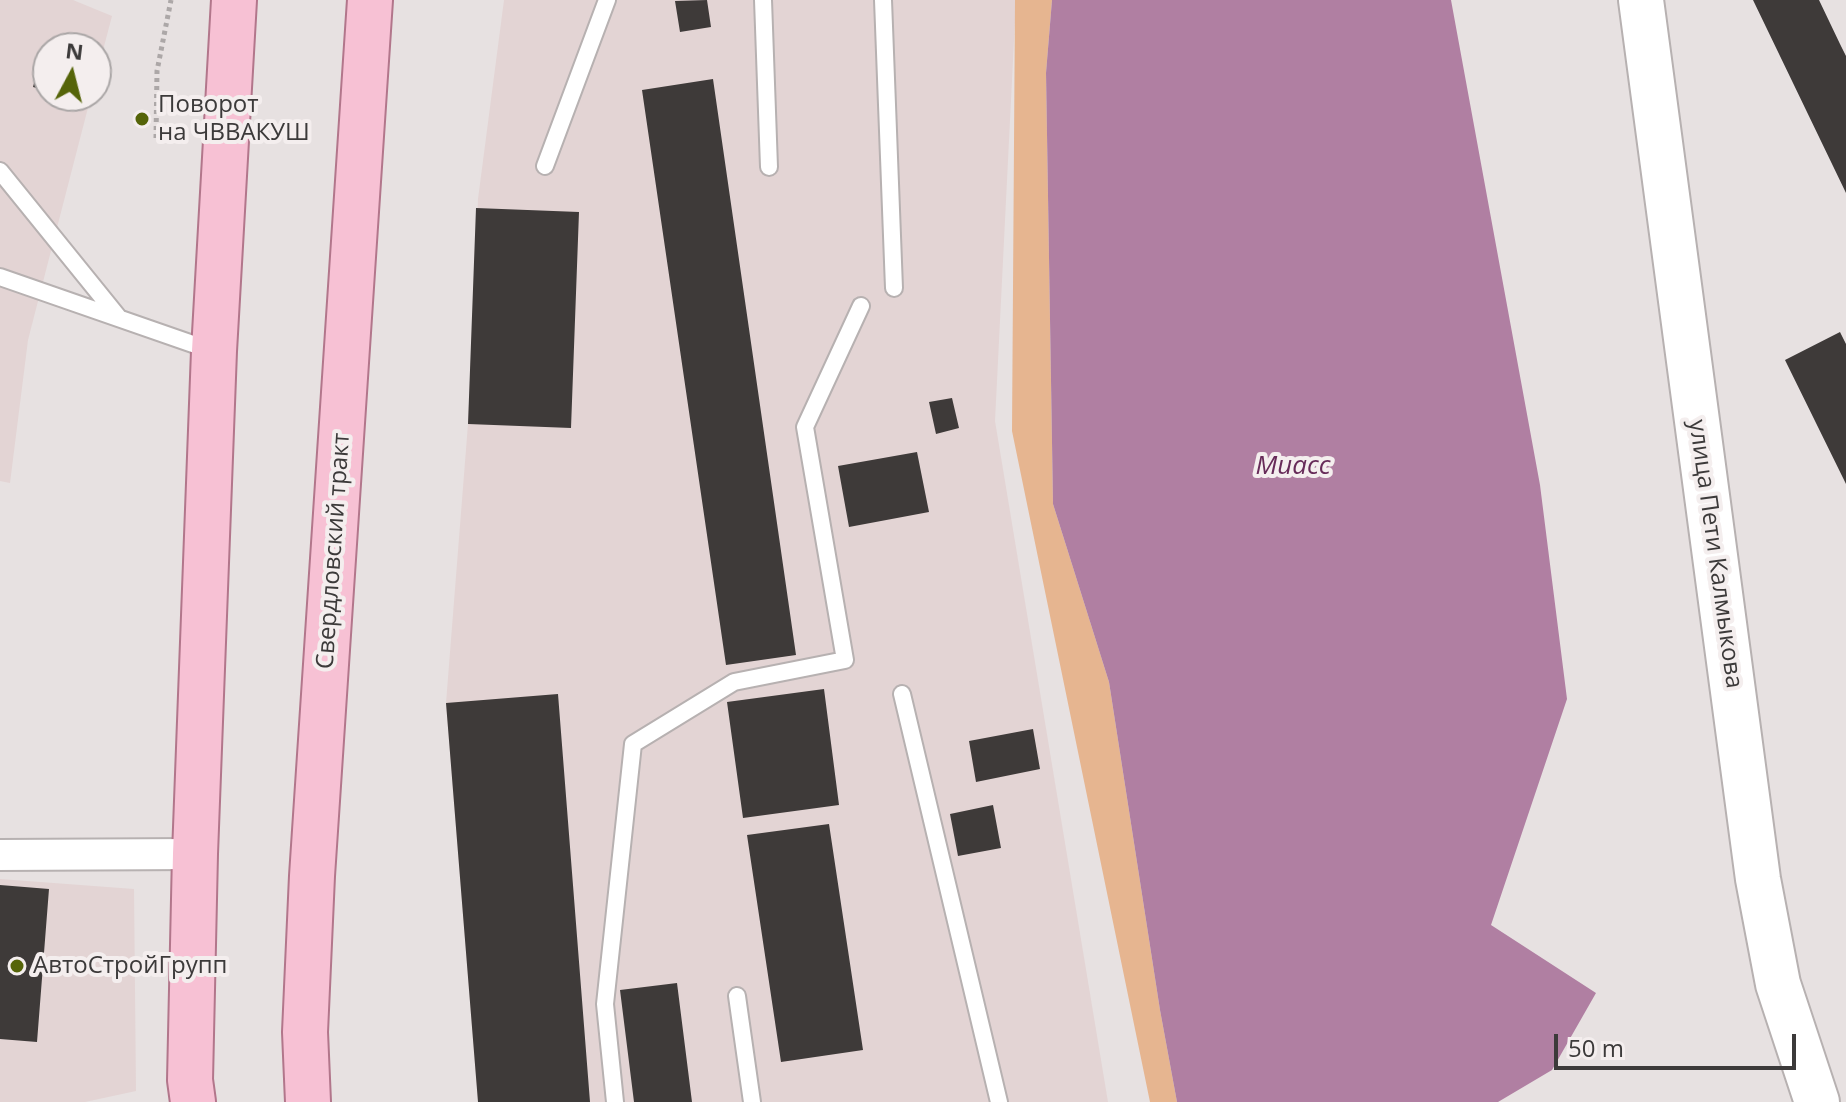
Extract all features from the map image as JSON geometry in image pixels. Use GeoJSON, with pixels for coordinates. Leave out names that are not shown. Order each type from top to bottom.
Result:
{"type":"FeatureCollection","features":[{"type":"Feature","properties":{"kind":"main road"},"geometry":{"type":"LineString","coordinates":[[187,1101],[214,351],[234,0]]}},
{"type":"Feature","properties":{"kind":"main road","name":"Свердловский тракт"},"geometry":{"type":"LineString","coordinates":[[308,1102],[305,1032],[312,876],[370,0]]}},
{"type":"Feature","properties":{"kind":"main road","name":"улица Пети Калмыкова"},"geometry":{"type":"LineString","coordinates":[[1641,0],[1758,879],[1778,984],[1817,1102]]}},
{"type":"Feature","properties":{"kind":"street"},"geometry":{"type":"LineString","coordinates":[[0,855],[195,854]]}},
{"type":"Feature","properties":{"kind":"lane"},"geometry":{"type":"LineString","coordinates":[[545,166],[607,0]]}},
{"type":"Feature","properties":{"kind":"lane"},"geometry":{"type":"LineString","coordinates":[[763,0],[769,167]]}},
{"type":"Feature","properties":{"kind":"lane"},"geometry":{"type":"LineString","coordinates":[[883,0],[894,288]]}},
{"type":"Feature","properties":{"kind":"lane"},"geometry":{"type":"LineString","coordinates":[[0,171],[120,319]]}},
{"type":"Feature","properties":{"kind":"lane"},"geometry":{"type":"LineString","coordinates":[[0,277],[214,351]]}},
{"type":"Feature","properties":{"kind":"lane"},"geometry":{"type":"LineString","coordinates":[[615,1102],[605,1004],[633,744],[734,682],[845,660],[805,427],[861,306]]}},
{"type":"Feature","properties":{"kind":"lane"},"geometry":{"type":"LineString","coordinates":[[902,694],[999,1102]]}},
{"type":"Feature","properties":{"kind":"lane"},"geometry":{"type":"LineString","coordinates":[[737,996],[752,1102]]}},
{"type":"Feature","properties":{"kind":"path"},"geometry":{"type":"LineString","coordinates":[[156,138],[157,71],[171,0]]}},
{"type":"Feature","properties":{"kind":"shaded area"},"geometry":{"type":"Polygon","coordinates":[[[0,0],[73,0],[112,16],[108,32],[32,32],[32,112],[87,112],[28,340],[10,483],[0,481],[0,0]]]}},
{"type":"Feature","properties":{"kind":"shaded area"},"geometry":{"type":"Polygon","coordinates":[[[504,0],[1016,0],[995,421],[1108,1102],[478,1102],[446,703],[468,424],[478,199],[504,0]]]}},
{"type":"Feature","properties":{"kind":"shaded area"},"geometry":{"type":"Polygon","coordinates":[[[1015,0],[1052,0],[1046,73],[1053,504],[1109,682],[1177,1102],[1150,1102],[1012,431],[1015,0]]]}},
{"type":"Feature","properties":{"kind":"shaded area"},"geometry":{"type":"Polygon","coordinates":[[[0,879],[134,889],[136,1091],[85,1102],[0,1102],[0,879]]]}},
{"type":"Feature","properties":{"kind":"water","name":"Миасс"},"geometry":{"type":"Polygon","coordinates":[[[1052,0],[1451,0],[1540,485],[1567,699],[1491,925],[1596,993],[1552,1070],[1498,1102],[1177,1102],[1109,682],[1053,504],[1046,73],[1052,0]]]}},
{"type":"Feature","properties":{"kind":"building"},"geometry":{"type":"Polygon","coordinates":[[[707,0],[711,27],[680,32],[675,1],[707,0]]]}},
{"type":"Feature","properties":{"kind":"building"},"geometry":{"type":"Polygon","coordinates":[[[1753,0],[1819,0],[1846,56],[1846,193],[1753,0]]]}},
{"type":"Feature","properties":{"kind":"building"},"geometry":{"type":"Polygon","coordinates":[[[713,79],[796,655],[726,665],[642,90],[713,79]]]}},
{"type":"Feature","properties":{"kind":"building"},"geometry":{"type":"Polygon","coordinates":[[[476,208],[579,212],[571,428],[468,424],[476,208]]]}},
{"type":"Feature","properties":{"kind":"building"},"geometry":{"type":"Polygon","coordinates":[[[1840,332],[1846,344],[1846,484],[1785,360],[1840,332]]]}},
{"type":"Feature","properties":{"kind":"building"},"geometry":{"type":"Polygon","coordinates":[[[952,398],[959,428],[936,434],[929,402],[952,398]]]}},
{"type":"Feature","properties":{"kind":"building"},"geometry":{"type":"Polygon","coordinates":[[[917,452],[929,512],[849,527],[838,466],[917,452]]]}},
{"type":"Feature","properties":{"kind":"building"},"geometry":{"type":"Polygon","coordinates":[[[824,689],[839,805],[743,818],[727,702],[824,689]]]}},
{"type":"Feature","properties":{"kind":"building"},"geometry":{"type":"Polygon","coordinates":[[[558,694],[590,1102],[478,1102],[446,703],[558,694]]]}},
{"type":"Feature","properties":{"kind":"building"},"geometry":{"type":"Polygon","coordinates":[[[1033,729],[1040,769],[976,782],[969,741],[1033,729]]]}},
{"type":"Feature","properties":{"kind":"building"},"geometry":{"type":"Polygon","coordinates":[[[993,805],[1001,848],[958,856],[950,814],[993,805]]]}},
{"type":"Feature","properties":{"kind":"building"},"geometry":{"type":"Polygon","coordinates":[[[829,824],[863,1050],[781,1062],[747,835],[829,824]]]}},
{"type":"Feature","properties":{"kind":"building"},"geometry":{"type":"Polygon","coordinates":[[[0,885],[49,889],[37,1042],[0,1039],[0,885]]]}},
{"type":"Feature","properties":{"kind":"building"},"geometry":{"type":"Polygon","coordinates":[[[677,983],[692,1102],[634,1102],[620,990],[677,983]]]}},
{"type":"Feature","properties":{"kind":"place","name":"Поворот на ЧВВАКУШ"},"geometry":{"type":"Point","coordinates":[142,119]}},
{"type":"Feature","properties":{"kind":"place","name":"АвтоСтройГрупп"},"geometry":{"type":"Point","coordinates":[17,966]}}]}
